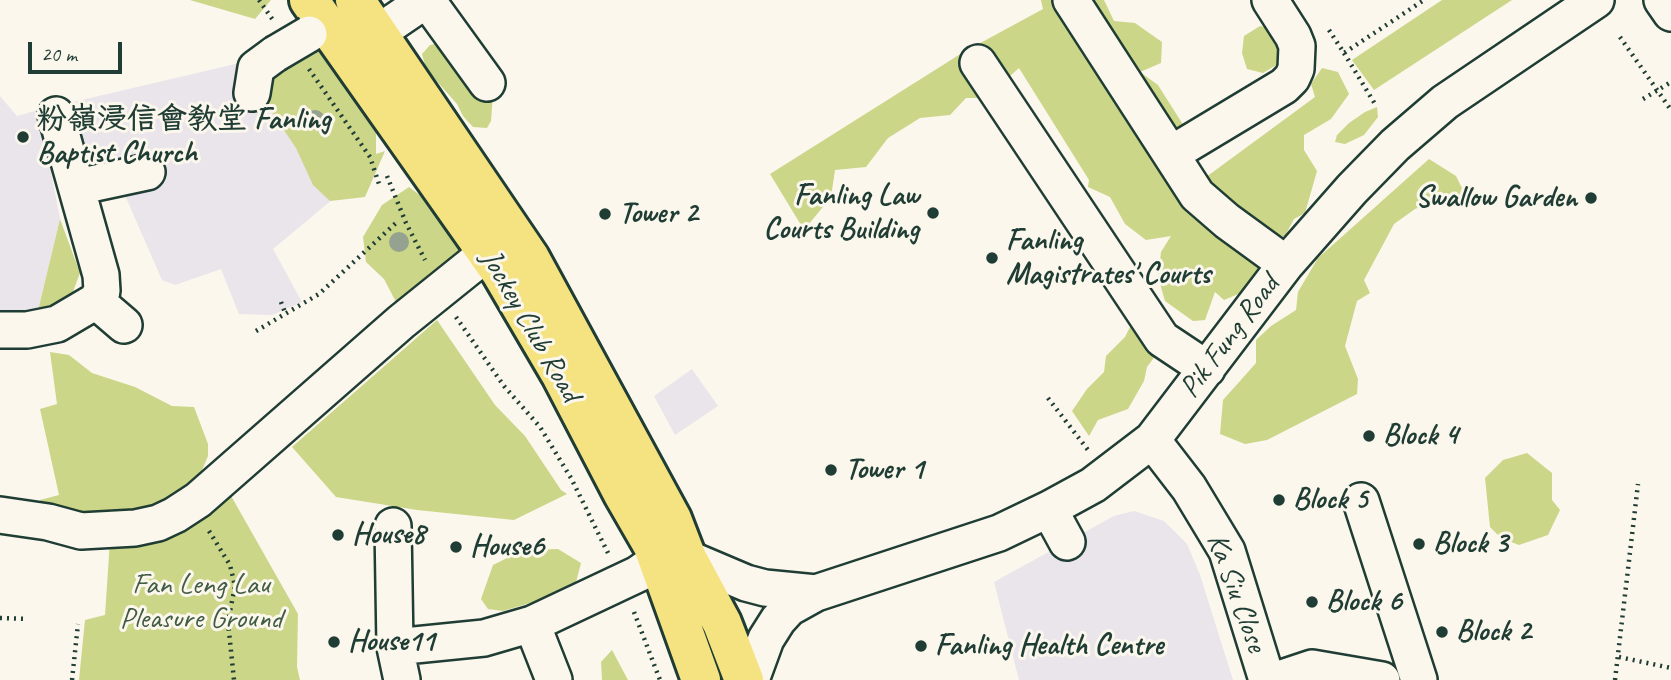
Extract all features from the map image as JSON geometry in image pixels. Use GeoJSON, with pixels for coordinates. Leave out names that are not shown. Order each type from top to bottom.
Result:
{"type":"FeatureCollection","features":[{"type":"Feature","properties":{"kind":"main road","name":"Jockey Club Road"},"geometry":{"type":"LineString","coordinates":[[355,0],[385,29],[530,258],[672,519],[646,571]]}},
{"type":"Feature","properties":{"kind":"main road","name":"Jockey Club Road"},"geometry":{"type":"LineString","coordinates":[[300,33],[488,252],[561,375],[653,546],[646,571],[701,680]]}},
{"type":"Feature","properties":{"kind":"main road","name":"Jockey Club Road"},"geometry":{"type":"LineString","coordinates":[[646,571],[722,623],[744,680]]}},
{"type":"Feature","properties":{"kind":"street"},"geometry":{"type":"LineString","coordinates":[[385,29],[427,0],[486,83]]}},
{"type":"Feature","properties":{"kind":"street"},"geometry":{"type":"LineString","coordinates":[[1070,0],[1197,195],[1227,221],[1286,264]]}},
{"type":"Feature","properties":{"kind":"street"},"geometry":{"type":"LineString","coordinates":[[1171,154],[1284,86],[1292,78],[1296,69],[1297,46],[1270,0]]}},
{"type":"Feature","properties":{"kind":"street","name":"Pik Fung Road"},"geometry":{"type":"LineString","coordinates":[[751,680],[760,653],[778,620],[789,608],[816,593],[999,533],[1093,485],[1152,440],[1286,264],[1395,145],[1445,102],[1596,0]]}},
{"type":"Feature","properties":{"kind":"street"},"geometry":{"type":"LineString","coordinates":[[1662,0],[1671,13]]}},
{"type":"Feature","properties":{"kind":"street"},"geometry":{"type":"LineString","coordinates":[[252,93],[256,68],[300,33]]}},
{"type":"Feature","properties":{"kind":"street"},"geometry":{"type":"LineString","coordinates":[[978,63],[1162,339],[1207,369]]}},
{"type":"Feature","properties":{"kind":"street"},"geometry":{"type":"LineString","coordinates":[[0,330],[27,330],[57,324],[96,301],[102,291],[101,275],[56,115]]}},
{"type":"Feature","properties":{"kind":"street"},"geometry":{"type":"LineString","coordinates":[[77,187],[147,172]]}},
{"type":"Feature","properties":{"kind":"street"},"geometry":{"type":"LineString","coordinates":[[0,516],[48,522],[81,531],[113,531],[158,523],[175,515],[198,500],[401,322],[488,252]]}},
{"type":"Feature","properties":{"kind":"street"},"geometry":{"type":"LineString","coordinates":[[96,301],[124,325]]}},
{"type":"Feature","properties":{"kind":"street","name":"Ka Siu Close"},"geometry":{"type":"LineString","coordinates":[[1152,440],[1189,488],[1227,551],[1267,680]]}},
{"type":"Feature","properties":{"kind":"street"},"geometry":{"type":"LineString","coordinates":[[1361,500],[1419,680]]}},
{"type":"Feature","properties":{"kind":"street"},"geometry":{"type":"LineString","coordinates":[[1049,509],[1067,542]]}},
{"type":"Feature","properties":{"kind":"street"},"geometry":{"type":"LineString","coordinates":[[393,526],[398,663],[532,624],[646,571]]}},
{"type":"Feature","properties":{"kind":"street","name":"Pik Fung Road"},"geometry":{"type":"LineString","coordinates":[[646,571],[816,593]]}},
{"type":"Feature","properties":{"kind":"street"},"geometry":{"type":"LineString","coordinates":[[532,624],[554,680]]}},
{"type":"Feature","properties":{"kind":"street"},"geometry":{"type":"LineString","coordinates":[[1276,680],[1312,668],[1382,680]]}},
{"type":"Feature","properties":{"kind":"path"},"geometry":{"type":"LineString","coordinates":[[259,0],[300,33],[370,157],[379,184]]}},
{"type":"Feature","properties":{"kind":"path"},"geometry":{"type":"LineString","coordinates":[[1344,53],[1424,0]]}},
{"type":"Feature","properties":{"kind":"path"},"geometry":{"type":"LineString","coordinates":[[1323,21],[1375,104]]}},
{"type":"Feature","properties":{"kind":"path"},"geometry":{"type":"LineString","coordinates":[[1620,37],[1671,110]]}},
{"type":"Feature","properties":{"kind":"path"},"geometry":{"type":"LineString","coordinates":[[316,68],[376,155]]}},
{"type":"Feature","properties":{"kind":"path"},"geometry":{"type":"LineString","coordinates":[[1643,99],[1671,82]]}},
{"type":"Feature","properties":{"kind":"path"},"geometry":{"type":"LineString","coordinates":[[383,164],[406,223],[452,310],[504,386],[540,427],[577,490],[646,571],[660,680]]}},
{"type":"Feature","properties":{"kind":"path"},"geometry":{"type":"LineString","coordinates":[[256,331],[319,294],[397,222]]}},
{"type":"Feature","properties":{"kind":"path"},"geometry":{"type":"LineString","coordinates":[[281,302],[286,315]]}},
{"type":"Feature","properties":{"kind":"path"},"geometry":{"type":"LineString","coordinates":[[1048,398],[1088,451]]}},
{"type":"Feature","properties":{"kind":"path"},"geometry":{"type":"LineString","coordinates":[[1615,680],[1638,484]]}},
{"type":"Feature","properties":{"kind":"path"},"geometry":{"type":"LineString","coordinates":[[206,527],[230,565],[235,586],[228,622],[234,680]]}},
{"type":"Feature","properties":{"kind":"path"},"geometry":{"type":"LineString","coordinates":[[0,618],[28,619]]}},
{"type":"Feature","properties":{"kind":"path"},"geometry":{"type":"LineString","coordinates":[[72,680],[78,624]]}},
{"type":"Feature","properties":{"kind":"path"},"geometry":{"type":"LineString","coordinates":[[1619,657],[1671,668]]}},
{"type":"Feature","properties":{"kind":"shaded area"},"geometry":{"type":"Polygon","coordinates":[[[261,58],[363,174],[273,249],[302,302],[272,315],[239,314],[221,269],[175,285],[162,280],[124,193],[92,193],[76,144],[69,103],[261,58]]]}},
{"type":"Feature","properties":{"kind":"shaded area"},"geometry":{"type":"Polygon","coordinates":[[[0,96],[17,116],[39,110],[60,219],[37,315],[0,312],[0,96]]]}},
{"type":"Feature","properties":{"kind":"shaded area"},"geometry":{"type":"Polygon","coordinates":[[[692,369],[718,406],[675,435],[654,396],[692,369]]]}},
{"type":"Feature","properties":{"kind":"shaded area"},"geometry":{"type":"Polygon","coordinates":[[[1134,511],[1164,521],[1187,544],[1200,575],[1233,680],[1019,680],[994,582],[1114,516],[1134,511]]]}},
{"type":"Feature","properties":{"kind":"green space"},"geometry":{"type":"Polygon","coordinates":[[[190,0],[271,0],[255,19],[190,0]]]}},
{"type":"Feature","properties":{"kind":"green space"},"geometry":{"type":"Polygon","coordinates":[[[1041,0],[1104,0],[1114,21],[1135,23],[1162,42],[1161,63],[1140,72],[1158,85],[1194,142],[1198,183],[1315,97],[1311,84],[1322,68],[1338,72],[1349,94],[1331,119],[1304,135],[1304,150],[1317,171],[1305,213],[1294,219],[1285,236],[1271,237],[1264,268],[1243,292],[1224,300],[1215,292],[1205,320],[1193,321],[1165,301],[1158,277],[1161,252],[1171,236],[1146,240],[1125,224],[1110,197],[1088,187],[1089,180],[1019,68],[985,98],[966,98],[950,115],[920,118],[888,138],[866,167],[835,170],[831,197],[804,230],[770,174],[962,53],[1043,9],[1041,0]]]}},
{"type":"Feature","properties":{"kind":"green space"},"geometry":{"type":"Polygon","coordinates":[[[1442,0],[1512,0],[1374,90],[1352,60],[1442,0]]]}},
{"type":"Feature","properties":{"kind":"green space"},"geometry":{"type":"Polygon","coordinates":[[[1260,26],[1281,30],[1288,58],[1263,73],[1247,69],[1242,53],[1244,36],[1260,26]]]}},
{"type":"Feature","properties":{"kind":"green space"},"geometry":{"type":"Polygon","coordinates":[[[440,43],[460,68],[462,80],[475,98],[493,94],[491,121],[487,128],[473,127],[426,69],[422,54],[430,45],[440,43]]]}},
{"type":"Feature","properties":{"kind":"green space"},"geometry":{"type":"Polygon","coordinates":[[[314,45],[353,58],[376,116],[376,154],[385,151],[365,197],[330,201],[313,185],[296,148],[256,88],[314,45]]]}},
{"type":"Feature","properties":{"kind":"green space"},"geometry":{"type":"Polygon","coordinates":[[[1377,107],[1378,117],[1364,135],[1345,144],[1335,142],[1337,135],[1349,123],[1377,107]]]}},
{"type":"Feature","properties":{"kind":"green space"},"geometry":{"type":"Polygon","coordinates":[[[1429,159],[1456,176],[1469,202],[1440,199],[1415,209],[1394,224],[1364,280],[1370,293],[1357,301],[1345,346],[1358,379],[1357,394],[1267,440],[1245,444],[1220,434],[1223,400],[1256,363],[1256,340],[1271,326],[1296,310],[1298,292],[1318,258],[1429,159]]]}},
{"type":"Feature","properties":{"kind":"green space"},"geometry":{"type":"Polygon","coordinates":[[[409,187],[429,202],[460,198],[471,284],[461,299],[397,304],[384,279],[366,262],[363,237],[382,205],[409,187]]]}},
{"type":"Feature","properties":{"kind":"green space"},"geometry":{"type":"Polygon","coordinates":[[[60,219],[80,273],[71,297],[37,315],[60,219]]]}},
{"type":"Feature","properties":{"kind":"green space"},"geometry":{"type":"Polygon","coordinates":[[[437,320],[495,405],[525,436],[561,490],[567,494],[514,520],[417,510],[336,497],[292,447],[437,320]]]}},
{"type":"Feature","properties":{"kind":"green space"},"geometry":{"type":"Polygon","coordinates":[[[1133,321],[1167,340],[1147,367],[1144,381],[1128,409],[1098,420],[1089,436],[1072,411],[1087,389],[1104,372],[1106,356],[1125,337],[1133,321]]]}},
{"type":"Feature","properties":{"kind":"green space"},"geometry":{"type":"Polygon","coordinates":[[[50,352],[69,355],[92,373],[135,387],[172,406],[194,407],[208,444],[208,456],[202,470],[195,477],[203,487],[152,520],[40,514],[40,500],[59,495],[40,409],[57,404],[50,352]]]}},
{"type":"Feature","properties":{"kind":"green space"},"geometry":{"type":"Polygon","coordinates":[[[1527,453],[1552,473],[1552,500],[1560,510],[1548,535],[1519,545],[1501,538],[1490,527],[1485,478],[1503,460],[1527,453]]]}},
{"type":"Feature","properties":{"kind":"green space","name":"Fan Leng Lau Pleasure Ground"},"geometry":{"type":"Polygon","coordinates":[[[230,494],[298,614],[297,667],[300,680],[79,680],[85,620],[105,615],[110,540],[230,494]]]}},
{"type":"Feature","properties":{"kind":"green space"},"geometry":{"type":"Polygon","coordinates":[[[558,549],[581,563],[574,590],[503,611],[488,609],[481,599],[493,565],[523,550],[558,549]]]}},
{"type":"Feature","properties":{"kind":"green space"},"geometry":{"type":"Polygon","coordinates":[[[612,650],[628,680],[602,680],[601,662],[612,650]]]}},
{"type":"Feature","properties":{"kind":"place","name":"粉嶺浸信會教堂 Fanling Baptist Church"},"geometry":{"type":"Point","coordinates":[23,137]}},
{"type":"Feature","properties":{"kind":"place","name":"Swallow Garden"},"geometry":{"type":"Point","coordinates":[1591,198]}},
{"type":"Feature","properties":{"kind":"place","name":"Fanling Law Courts Building"},"geometry":{"type":"Point","coordinates":[933,213]}},
{"type":"Feature","properties":{"kind":"place","name":"Tower 2"},"geometry":{"type":"Point","coordinates":[605,214]}},
{"type":"Feature","properties":{"kind":"place","name":"Fanling Magistrates' Courts"},"geometry":{"type":"Point","coordinates":[992,258]}},
{"type":"Feature","properties":{"kind":"place","name":"Block 4"},"geometry":{"type":"Point","coordinates":[1369,436]}},
{"type":"Feature","properties":{"kind":"place","name":"Tower 1"},"geometry":{"type":"Point","coordinates":[831,470]}},
{"type":"Feature","properties":{"kind":"place","name":"Block 5"},"geometry":{"type":"Point","coordinates":[1279,500]}},
{"type":"Feature","properties":{"kind":"place","name":"House8"},"geometry":{"type":"Point","coordinates":[338,535]}},
{"type":"Feature","properties":{"kind":"place","name":"Block 3"},"geometry":{"type":"Point","coordinates":[1419,544]}},
{"type":"Feature","properties":{"kind":"place","name":"House6"},"geometry":{"type":"Point","coordinates":[456,547]}},
{"type":"Feature","properties":{"kind":"place","name":"Block 6"},"geometry":{"type":"Point","coordinates":[1312,602]}},
{"type":"Feature","properties":{"kind":"place","name":"Block 2"},"geometry":{"type":"Point","coordinates":[1442,632]}},
{"type":"Feature","properties":{"kind":"place","name":"House11"},"geometry":{"type":"Point","coordinates":[334,642]}},
{"type":"Feature","properties":{"kind":"place","name":"Fanling Health Centre"},"geometry":{"type":"Point","coordinates":[921,646]}}]}
